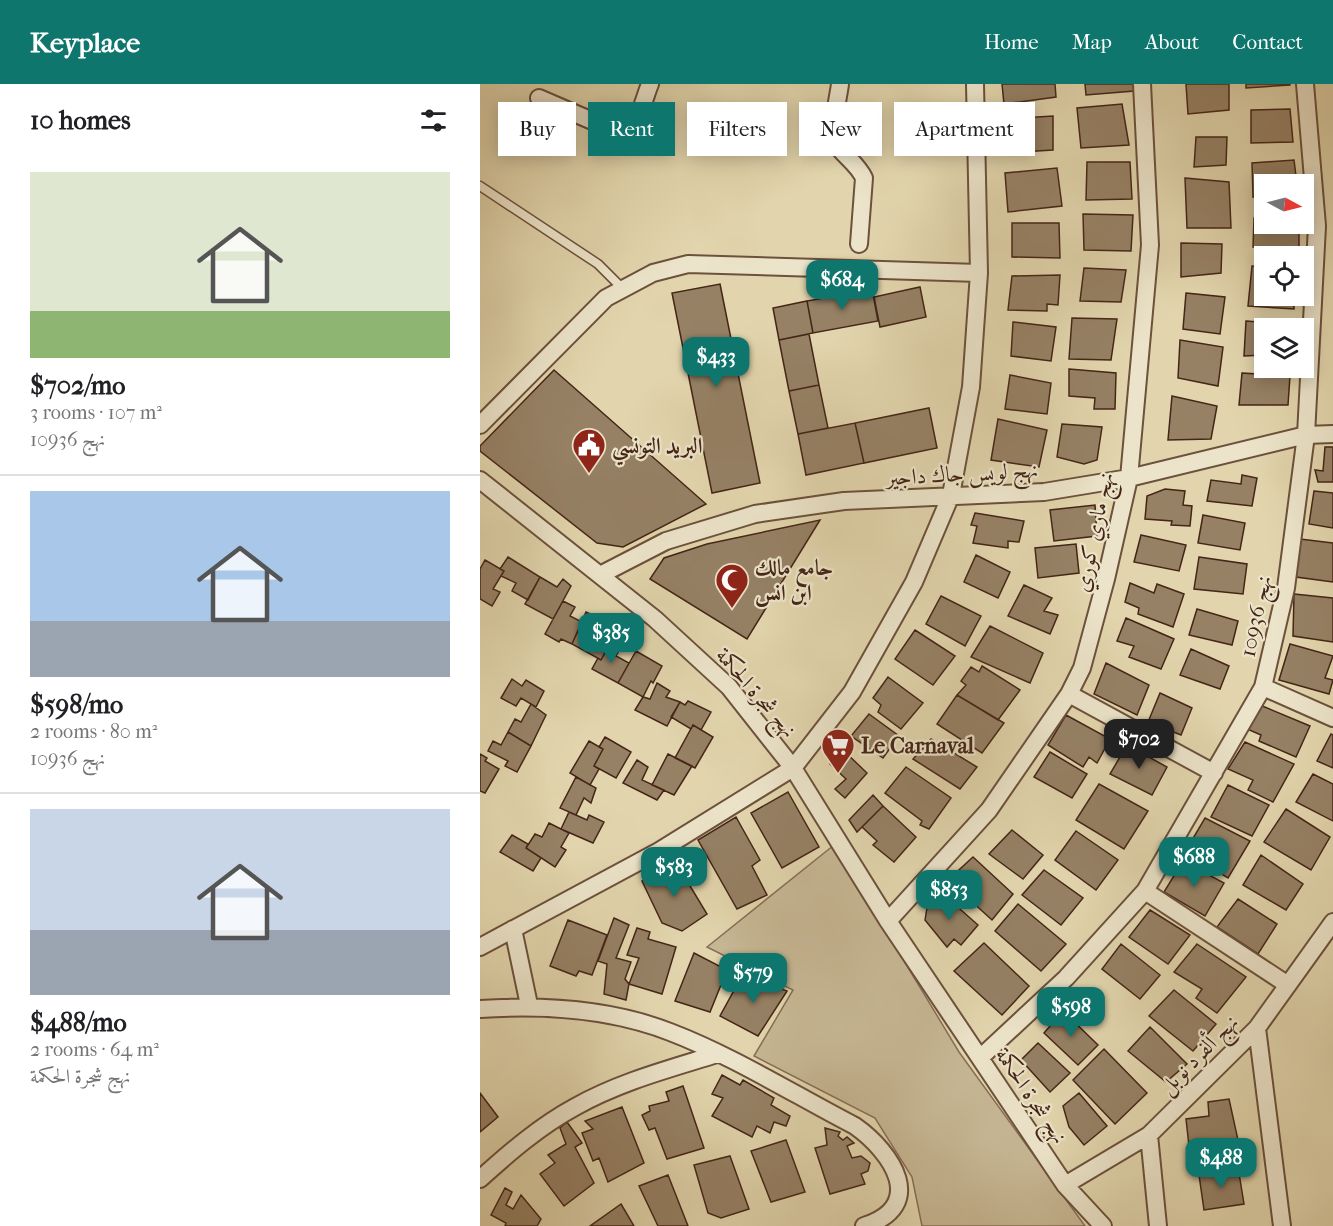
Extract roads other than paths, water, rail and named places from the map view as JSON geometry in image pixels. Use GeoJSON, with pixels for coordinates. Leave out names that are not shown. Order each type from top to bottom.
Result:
{"type":"FeatureCollection","features":[{"type":"Feature","properties":{"kind":"street"},"geometry":{"type":"LineString","coordinates":[[539,98],[610,129],[623,131],[632,127],[650,84]]}},
{"type":"Feature","properties":{"kind":"street"},"geometry":{"type":"LineString","coordinates":[[840,84],[834,134],[838,147],[859,168],[864,178],[860,244]]}},
{"type":"Feature","properties":{"kind":"street"},"geometry":{"type":"LineString","coordinates":[[480,946],[659,851],[793,768],[852,692],[914,582],[951,495],[971,387],[980,273],[975,84]]}},
{"type":"Feature","properties":{"kind":"street","name":"نهج ماري كوري"},"geometry":{"type":"LineString","coordinates":[[888,921],[989,810],[1069,694],[1082,668],[1097,617],[1129,478],[1150,245],[1142,84]]}},
{"type":"Feature","properties":{"kind":"street","name":"نهج 10936"},"geometry":{"type":"LineString","coordinates":[[980,1058],[1066,978],[1145,891],[1263,687],[1286,588],[1306,435],[1317,226],[1305,84]]}},
{"type":"Feature","properties":{"kind":"street"},"geometry":{"type":"LineString","coordinates":[[480,425],[606,298],[652,273],[688,264],[980,273]]}},
{"type":"Feature","properties":{"kind":"street","name":"نهج لويس جاك داجير"},"geometry":{"type":"LineString","coordinates":[[600,575],[666,541],[755,514],[844,501],[1044,492],[1129,478],[1306,435],[1333,434]]}},
{"type":"Feature","properties":{"kind":"street","name":"نهج شجرة الحكمة"},"geometry":{"type":"LineString","coordinates":[[480,480],[655,619],[729,687],[793,768],[888,921],[1065,1185],[1103,1226]]}},
{"type":"Feature","properties":{"kind":"street"},"geometry":{"type":"LineString","coordinates":[[1263,687],[1333,718]]}},
{"type":"Feature","properties":{"kind":"street"},"geometry":{"type":"LineString","coordinates":[[1069,694],[1214,773]]}},
{"type":"Feature","properties":{"kind":"street"},"geometry":{"type":"LineString","coordinates":[[1145,891],[1288,985]]}},
{"type":"Feature","properties":{"kind":"street","name":"نهج ألفرد نوبل"},"geometry":{"type":"LineString","coordinates":[[1065,1185],[1149,1135],[1257,1028],[1333,922]]}},
{"type":"Feature","properties":{"kind":"street"},"geometry":{"type":"LineString","coordinates":[[513,929],[529,1005]]}},
{"type":"Feature","properties":{"kind":"street"},"geometry":{"type":"LineString","coordinates":[[480,1009],[529,1005],[626,1018],[670,1032],[717,1054],[855,1126],[869,1136],[888,1156],[898,1187],[898,1202],[891,1214],[864,1226]]}},
{"type":"Feature","properties":{"kind":"street"},"geometry":{"type":"LineString","coordinates":[[1257,1028],[1282,1226]]}},
{"type":"Feature","properties":{"kind":"street"},"geometry":{"type":"LineString","coordinates":[[480,1179],[522,1141],[575,1107],[631,1082],[717,1054]]}},
{"type":"Feature","properties":{"kind":"street"},"geometry":{"type":"LineString","coordinates":[[1149,1135],[1158,1226]]}},
{"type":"Feature","properties":{"kind":"lane"},"geometry":{"type":"LineString","coordinates":[[480,186],[598,264],[623,289]]}},
{"type":"Feature","properties":{"kind":"place","name":"البريد التونسي"},"geometry":{"type":"Point","coordinates":[589,474]}},
{"type":"Feature","properties":{"kind":"place","name":"جامع مالك ابن انس"},"geometry":{"type":"Point","coordinates":[732,609]}},
{"type":"Feature","properties":{"kind":"place","name":"Le Carnaval"},"geometry":{"type":"Point","coordinates":[838,774]}}]}
